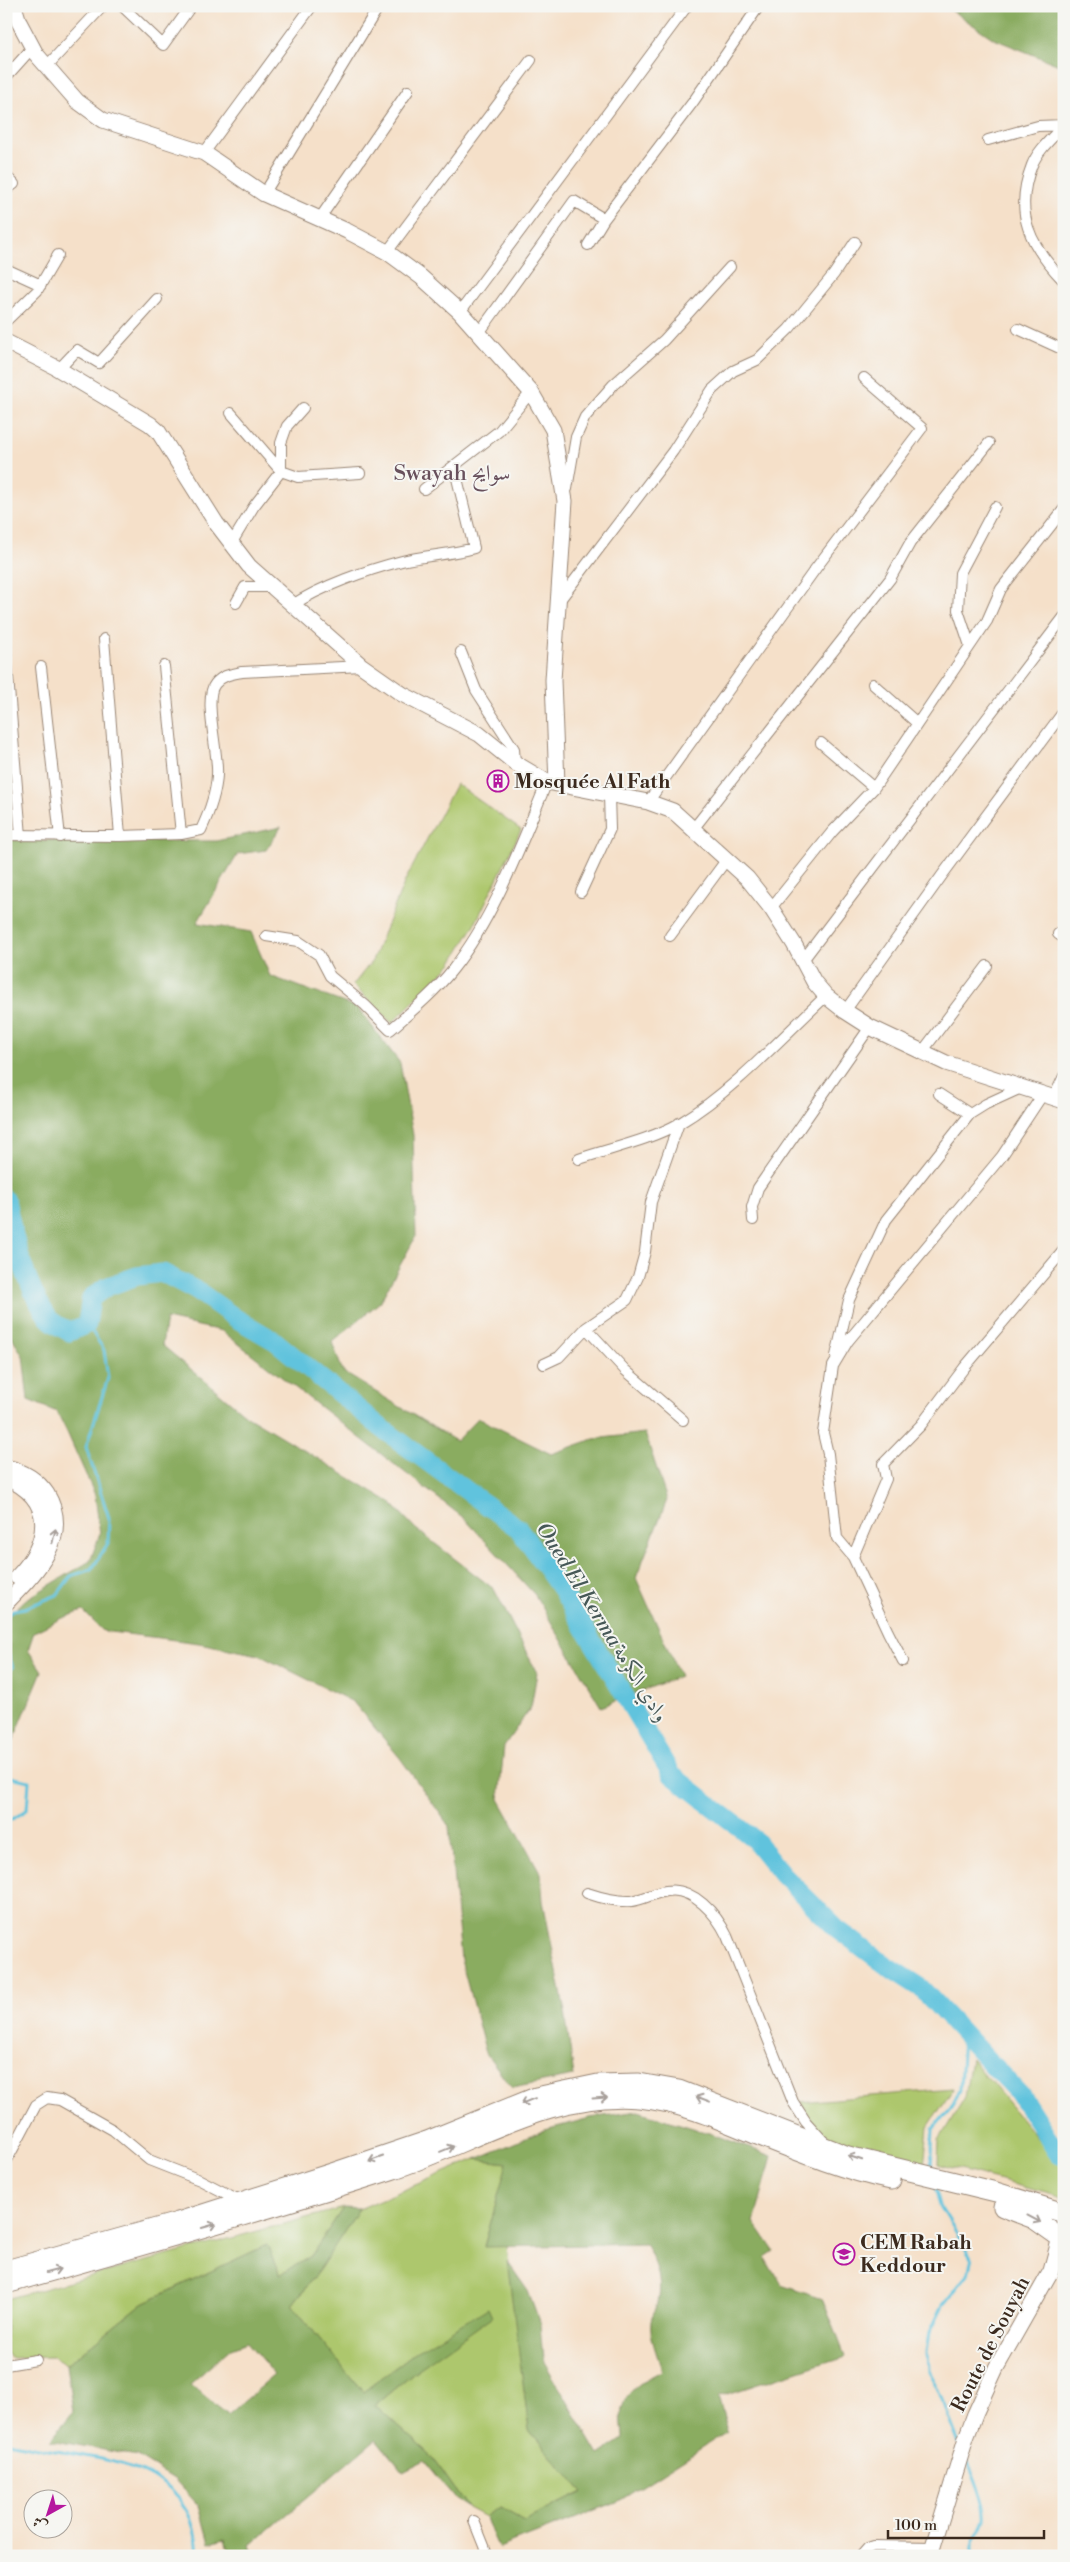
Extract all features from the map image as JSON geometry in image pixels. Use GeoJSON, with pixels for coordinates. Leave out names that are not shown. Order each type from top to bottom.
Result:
{"type":"FeatureCollection","features":[{"type":"Feature","properties":{"kind":"highway"},"geometry":{"type":"LineString","coordinates":[[6,2270],[242,2202],[426,2141],[536,2097],[598,2084],[639,2084],[679,2090],[830,2149],[917,2179]]}},
{"type":"Feature","properties":{"kind":"highway"},"geometry":{"type":"LineString","coordinates":[[6,2284],[309,2197],[412,2163],[542,2110],[579,2100],[619,2097],[677,2105],[850,2170],[917,2179],[1064,2213]]}},
{"type":"Feature","properties":{"kind":"highway"},"geometry":{"type":"LineString","coordinates":[[956,2188],[1025,2215],[1060,2241]]}},
{"type":"Feature","properties":{"kind":"highway"},"geometry":{"type":"LineString","coordinates":[[1060,2241],[1059,2225],[1064,2217]]}},
{"type":"Feature","properties":{"kind":"street"},"geometry":{"type":"LineString","coordinates":[[14,6],[19,22],[32,47],[46,67],[77,101],[103,120],[204,153],[264,194],[320,218],[387,252],[421,277],[460,312],[532,392],[553,430],[564,501]]}},
{"type":"Feature","properties":{"kind":"street"},"geometry":{"type":"LineString","coordinates":[[46,67],[103,6]]}},
{"type":"Feature","properties":{"kind":"street"},"geometry":{"type":"LineString","coordinates":[[122,6],[162,44],[191,6]]}},
{"type":"Feature","properties":{"kind":"street"},"geometry":{"type":"LineString","coordinates":[[204,153],[312,6]]}},
{"type":"Feature","properties":{"kind":"street"},"geometry":{"type":"LineString","coordinates":[[264,194],[379,6]]}},
{"type":"Feature","properties":{"kind":"street"},"geometry":{"type":"LineString","coordinates":[[460,312],[687,6]]}},
{"type":"Feature","properties":{"kind":"street"},"geometry":{"type":"LineString","coordinates":[[588,246],[604,219],[693,102],[759,6]]}},
{"type":"Feature","properties":{"kind":"street"},"geometry":{"type":"LineString","coordinates":[[6,77],[32,47]]}},
{"type":"Feature","properties":{"kind":"street"},"geometry":{"type":"LineString","coordinates":[[387,252],[531,60]]}},
{"type":"Feature","properties":{"kind":"street"},"geometry":{"type":"LineString","coordinates":[[320,218],[408,91]]}},
{"type":"Feature","properties":{"kind":"street"},"geometry":{"type":"LineString","coordinates":[[988,140],[1038,126],[1064,125]]}},
{"type":"Feature","properties":{"kind":"street"},"geometry":{"type":"LineString","coordinates":[[1064,125],[1032,164],[1025,194],[1024,212],[1030,238],[1064,281]]}},
{"type":"Feature","properties":{"kind":"street"},"geometry":{"type":"LineString","coordinates":[[6,176],[14,184],[6,190]]}},
{"type":"Feature","properties":{"kind":"street"},"geometry":{"type":"LineString","coordinates":[[479,333],[574,200],[604,219]]}},
{"type":"Feature","properties":{"kind":"street"},"geometry":{"type":"LineString","coordinates":[[557,604],[672,451],[712,390],[733,370],[757,360],[789,329],[834,274],[855,242]]}},
{"type":"Feature","properties":{"kind":"street"},"geometry":{"type":"LineString","coordinates":[[6,321],[41,285],[58,255]]}},
{"type":"Feature","properties":{"kind":"street"},"geometry":{"type":"LineString","coordinates":[[266,936],[298,941],[319,955],[330,976],[365,1005],[390,1030],[423,1002],[453,969],[474,938],[552,783],[553,680],[564,501],[576,437],[585,417],[614,384],[664,340],[730,267]]}},
{"type":"Feature","properties":{"kind":"street"},"geometry":{"type":"LineString","coordinates":[[6,269],[41,285]]}},
{"type":"Feature","properties":{"kind":"street"},"geometry":{"type":"LineString","coordinates":[[59,369],[77,350],[99,363],[157,299]]}},
{"type":"Feature","properties":{"kind":"street"},"geometry":{"type":"LineString","coordinates":[[1018,329],[1064,350]]}},
{"type":"Feature","properties":{"kind":"street"},"geometry":{"type":"LineString","coordinates":[[6,342],[59,369],[135,414],[158,432],[216,523],[249,566],[291,606],[362,666],[402,694],[479,734],[515,763],[552,783],[648,802],[673,811],[747,878],[770,908],[803,960],[814,982],[826,996],[845,1011],[870,1027],[946,1063],[1054,1097]]}},
{"type":"Feature","properties":{"kind":"street"},"geometry":{"type":"LineString","coordinates":[[648,802],[816,568],[922,428],[864,378]]}},
{"type":"Feature","properties":{"kind":"street"},"geometry":{"type":"LineString","coordinates":[[424,489],[499,431],[532,392]]}},
{"type":"Feature","properties":{"kind":"street"},"geometry":{"type":"LineString","coordinates":[[232,544],[254,506],[281,471],[281,443],[287,426],[303,408]]}},
{"type":"Feature","properties":{"kind":"street"},"geometry":{"type":"LineString","coordinates":[[231,413],[281,471],[298,477],[360,473]]}},
{"type":"Feature","properties":{"kind":"street"},"geometry":{"type":"LineString","coordinates":[[694,828],[890,579],[910,543],[988,443]]}},
{"type":"Feature","properties":{"kind":"street"},"geometry":{"type":"LineString","coordinates":[[291,606],[313,592],[402,561],[459,553],[474,548],[454,466]]}},
{"type":"Feature","properties":{"kind":"street"},"geometry":{"type":"LineString","coordinates":[[970,646],[958,610],[960,573],[977,536],[994,508]]}},
{"type":"Feature","properties":{"kind":"street"},"geometry":{"type":"LineString","coordinates":[[770,908],[832,832],[874,788],[987,621],[1001,589],[1064,509]]}},
{"type":"Feature","properties":{"kind":"street"},"geometry":{"type":"LineString","coordinates":[[236,603],[245,587],[270,587]]}},
{"type":"Feature","properties":{"kind":"street"},"geometry":{"type":"LineString","coordinates":[[803,960],[1064,617]]}},
{"type":"Feature","properties":{"kind":"street"},"geometry":{"type":"LineString","coordinates":[[104,640],[120,836]]}},
{"type":"Feature","properties":{"kind":"street"},"geometry":{"type":"LineString","coordinates":[[6,652],[21,836]]}},
{"type":"Feature","properties":{"kind":"street"},"geometry":{"type":"LineString","coordinates":[[461,652],[476,690],[514,749],[515,763]]}},
{"type":"Feature","properties":{"kind":"street"},"geometry":{"type":"LineString","coordinates":[[164,666],[181,834]]}},
{"type":"Feature","properties":{"kind":"street"},"geometry":{"type":"LineString","coordinates":[[6,835],[60,837],[120,836],[181,834],[201,830],[210,813],[218,775],[210,701],[214,685],[223,676],[242,672],[362,666]]}},
{"type":"Feature","properties":{"kind":"street"},"geometry":{"type":"LineString","coordinates":[[41,667],[60,837]]}},
{"type":"Feature","properties":{"kind":"street"},"geometry":{"type":"LineString","coordinates":[[873,684],[917,723]]}},
{"type":"Feature","properties":{"kind":"street"},"geometry":{"type":"LineString","coordinates":[[845,1011],[943,874],[1064,711]]}},
{"type":"Feature","properties":{"kind":"street"},"geometry":{"type":"LineString","coordinates":[[821,743],[874,788]]}},
{"type":"Feature","properties":{"kind":"street"},"geometry":{"type":"LineString","coordinates":[[581,892],[608,838],[611,823],[609,795]]}},
{"type":"Feature","properties":{"kind":"street"},"geometry":{"type":"LineString","coordinates":[[670,936],[727,860]]}},
{"type":"Feature","properties":{"kind":"street"},"geometry":{"type":"LineString","coordinates":[[922,1052],[987,966]]}},
{"type":"Feature","properties":{"kind":"street"},"geometry":{"type":"LineString","coordinates":[[580,1159],[661,1132],[680,1123],[720,1095],[826,996]]}},
{"type":"Feature","properties":{"kind":"street"},"geometry":{"type":"LineString","coordinates":[[753,1220],[752,1207],[758,1188],[870,1027]]}},
{"type":"Feature","properties":{"kind":"street"},"geometry":{"type":"LineString","coordinates":[[833,1366],[848,1341],[1002,1156],[1054,1097],[1064,1076]]}},
{"type":"Feature","properties":{"kind":"street"},"geometry":{"type":"LineString","coordinates":[[903,1661],[853,1557],[837,1538],[828,1454],[823,1433],[833,1366],[848,1300],[886,1220],[970,1114],[986,1104],[1021,1088]]}},
{"type":"Feature","properties":{"kind":"street"},"geometry":{"type":"LineString","coordinates":[[939,1094],[970,1114]]}},
{"type":"Feature","properties":{"kind":"street"},"geometry":{"type":"LineString","coordinates":[[544,1364],[559,1357],[586,1328],[627,1300],[638,1277],[646,1252],[652,1202],[680,1123]]}},
{"type":"Feature","properties":{"kind":"street"},"geometry":{"type":"LineString","coordinates":[[853,1557],[886,1479],[883,1464],[921,1425],[964,1368],[1064,1250]]}},
{"type":"Feature","properties":{"kind":"street"},"geometry":{"type":"LineString","coordinates":[[586,1328],[625,1370],[683,1420]]}},
{"type":"Feature","properties":{"kind":"street"},"geometry":{"type":"LineString","coordinates":[[6,1467],[31,1477],[42,1488],[51,1501],[55,1516],[56,1532],[50,1550],[41,1565],[6,1603]]}},
{"type":"Feature","properties":{"kind":"street"},"geometry":{"type":"LineString","coordinates":[[6,1478],[20,1484],[33,1497],[41,1513],[43,1530],[39,1548],[34,1556],[6,1588]]}},
{"type":"Feature","properties":{"kind":"street"},"geometry":{"type":"LineString","coordinates":[[587,1893],[607,1899],[625,1901],[643,1899],[666,1891],[677,1891],[690,1896],[719,1920],[798,2111],[830,2149]]}},
{"type":"Feature","properties":{"kind":"street"},"geometry":{"type":"LineString","coordinates":[[6,2162],[36,2104],[47,2098],[54,2098],[88,2114],[113,2130],[148,2160],[200,2180],[242,2202]]}},
{"type":"Feature","properties":{"kind":"street","name":"Route de Souyah"},"geometry":{"type":"LineString","coordinates":[[931,2552],[966,2438],[996,2368],[1051,2271],[1060,2241]]}},
{"type":"Feature","properties":{"kind":"street","name":"Route de Souyah"},"geometry":{"type":"LineString","coordinates":[[1051,2271],[1064,2260]]}},
{"type":"Feature","properties":{"kind":"street"},"geometry":{"type":"LineString","coordinates":[[6,2365],[36,2360]]}},
{"type":"Feature","properties":{"kind":"street"},"geometry":{"type":"LineString","coordinates":[[474,2521],[488,2556]]}},
{"type":"Feature","properties":{"kind":"street"},"geometry":{"type":"LineString","coordinates":[[861,2556],[868,2548],[874,2546],[931,2552]]}},
{"type":"Feature","properties":{"kind":"green space"},"geometry":{"type":"Polygon","coordinates":[[[945,6],[1064,6],[1064,67],[994,39],[945,6]]]}},
{"type":"Feature","properties":{"kind":"green space"},"geometry":{"type":"Polygon","coordinates":[[[456,784],[521,830],[474,926],[451,964],[392,1023],[353,985],[372,961],[405,881],[456,784]]]}},
{"type":"Feature","properties":{"kind":"green space"},"geometry":{"type":"Polygon","coordinates":[[[281,827],[266,850],[238,854],[197,923],[251,932],[270,976],[358,1008],[400,1063],[413,1135],[416,1236],[380,1302],[332,1342],[343,1372],[456,1441],[478,1418],[551,1454],[594,1439],[645,1433],[667,1500],[636,1578],[680,1676],[601,1707],[535,1595],[465,1519],[222,1331],[166,1319],[162,1345],[247,1416],[390,1502],[416,1529],[494,1589],[537,1673],[531,1707],[504,1746],[499,1799],[541,1874],[543,1901],[565,2012],[574,2076],[512,2088],[486,2053],[461,1960],[449,1826],[400,1758],[353,1702],[259,1655],[199,1643],[103,1631],[83,1611],[60,1619],[34,1632],[28,1650],[42,1671],[6,1758],[6,1687],[10,1645],[6,1638],[6,1618],[25,1600],[90,1561],[100,1534],[95,1495],[66,1430],[57,1412],[28,1400],[23,1356],[11,1335],[6,1337],[6,840],[216,841],[281,827]]]}},
{"type":"Feature","properties":{"kind":"green space"},"geometry":{"type":"Polygon","coordinates":[[[971,2058],[1057,2162],[1064,2165],[1064,2198],[938,2164],[939,2140],[965,2097],[971,2058]]]}},
{"type":"Feature","properties":{"kind":"green space"},"geometry":{"type":"Polygon","coordinates":[[[953,2089],[928,2127],[924,2167],[831,2141],[813,2123],[800,2102],[953,2089]]]}},
{"type":"Feature","properties":{"kind":"green space"},"geometry":{"type":"Polygon","coordinates":[[[638,2111],[709,2133],[772,2156],[754,2222],[774,2251],[765,2257],[781,2285],[823,2299],[845,2356],[718,2397],[728,2431],[619,2501],[499,2548],[485,2517],[501,2508],[524,2521],[583,2492],[529,2430],[507,2261],[528,2291],[540,2324],[543,2360],[599,2455],[623,2439],[621,2412],[624,2402],[632,2390],[662,2371],[651,2327],[660,2287],[658,2272],[645,2244],[484,2247],[507,2163],[476,2159],[545,2130],[590,2118],[638,2111]]]}},
{"type":"Feature","properties":{"kind":"green space"},"geometry":{"type":"Polygon","coordinates":[[[476,2159],[508,2163],[484,2246],[507,2246],[529,2430],[583,2492],[524,2521],[501,2508],[485,2517],[468,2508],[433,2458],[375,2405],[413,2373],[417,2351],[363,2392],[292,2305],[319,2270],[359,2209],[476,2159]]]}},
{"type":"Feature","properties":{"kind":"green space"},"geometry":{"type":"Polygon","coordinates":[[[343,2208],[311,2256],[280,2275],[267,2245],[143,2303],[66,2365],[53,2357],[13,2358],[6,2354],[6,2299],[343,2208]]]}},
{"type":"Feature","properties":{"kind":"green space"},"geometry":{"type":"Polygon","coordinates":[[[343,2208],[359,2209],[319,2270],[292,2305],[363,2392],[417,2351],[488,2308],[492,2317],[413,2373],[375,2405],[433,2458],[468,2508],[457,2501],[425,2461],[403,2472],[376,2439],[251,2545],[255,2556],[230,2556],[225,2539],[209,2543],[199,2506],[174,2479],[137,2456],[50,2440],[73,2412],[66,2365],[143,2303],[267,2245],[280,2275],[311,2256],[343,2208]],[[247,2342],[231,2348],[190,2384],[228,2415],[275,2375],[247,2342]]]}},
{"type":"Feature","properties":{"kind":"waterway","name":"Oued El Kerma وادي الكرمة"},"geometry":{"type":"LineString","coordinates":[[6,1200],[16,1245],[26,1275],[47,1316],[57,1325],[69,1332],[87,1324],[91,1298],[106,1287],[137,1276],[163,1273],[199,1292],[237,1319],[275,1341],[379,1426],[519,1529],[561,1589],[672,1775],[754,1839],[782,1874],[836,1928],[887,1966],[921,1988],[1023,2098],[1057,2152],[1064,2157]]}},
{"type":"Feature","properties":{"kind":"waterway"},"geometry":{"type":"LineString","coordinates":[[6,1616],[13,1610],[25,1608],[57,1595],[71,1576],[92,1569],[108,1543],[109,1518],[86,1447],[108,1378],[104,1350],[87,1324]]}},
{"type":"Feature","properties":{"kind":"waterway"},"geometry":{"type":"LineString","coordinates":[[6,1650],[13,1667],[6,1673]]}},
{"type":"Feature","properties":{"kind":"waterway"},"geometry":{"type":"LineString","coordinates":[[6,1776],[29,1781],[27,1810],[6,1823]]}},
{"type":"Feature","properties":{"kind":"waterway"},"geometry":{"type":"LineString","coordinates":[[931,2170],[933,2129],[951,2108],[960,2090],[963,2033]]}},
{"type":"Feature","properties":{"kind":"waterway"},"geometry":{"type":"LineString","coordinates":[[934,2183],[940,2206],[972,2258],[968,2274],[943,2305],[930,2332],[927,2352],[928,2371],[937,2387],[959,2443]]}},
{"type":"Feature","properties":{"kind":"waterway"},"geometry":{"type":"LineString","coordinates":[[6,2441],[35,2448],[98,2458],[128,2466],[155,2478],[177,2496],[192,2521],[198,2556]]}},
{"type":"Feature","properties":{"kind":"waterway"},"geometry":{"type":"LineString","coordinates":[[966,2458],[979,2488],[985,2513],[984,2524],[973,2546],[973,2556]]}},
{"type":"Feature","properties":{"kind":"place","name":"Mosquée Al Fath"},"geometry":{"type":"Point","coordinates":[498,781]}},
{"type":"Feature","properties":{"kind":"place","name":"CEM Rabah Keddour"},"geometry":{"type":"Point","coordinates":[844,2254]}},
{"type":"Feature","properties":{"kind":"district","name":"Swayah سوايح"},"geometry":{"type":"Point","coordinates":[452,472]}}]}
